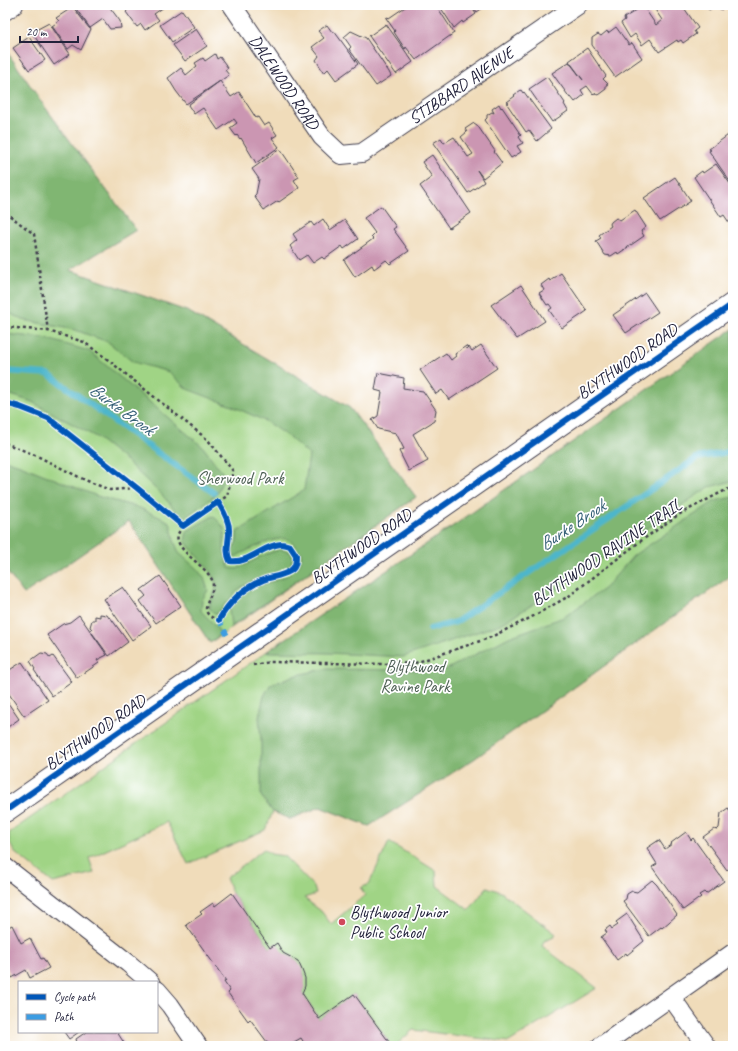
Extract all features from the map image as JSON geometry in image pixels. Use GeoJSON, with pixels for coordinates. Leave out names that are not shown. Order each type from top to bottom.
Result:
{"type":"FeatureCollection","features":[{"type":"Feature","properties":{"kind":"street"},"geometry":{"type":"LineString","coordinates":[[5,11],[14,5]]}},
{"type":"Feature","properties":{"kind":"street","name":"DALEWOOD ROAD"},"geometry":{"type":"LineString","coordinates":[[232,5],[322,137],[341,155]]}},
{"type":"Feature","properties":{"kind":"street","name":"STIBBARD AVENUE"},"geometry":{"type":"LineString","coordinates":[[341,155],[362,153],[578,5]]}},
{"type":"Feature","properties":{"kind":"street","name":"BLYTHWOOD ROAD"},"geometry":{"type":"LineString","coordinates":[[5,811],[733,304]]}},
{"type":"Feature","properties":{"kind":"street"},"geometry":{"type":"LineString","coordinates":[[5,867],[149,981]]}},
{"type":"Feature","properties":{"kind":"street"},"geometry":{"type":"LineString","coordinates":[[601,1046],[733,953]]}},
{"type":"Feature","properties":{"kind":"street"},"geometry":{"type":"LineString","coordinates":[[158,991],[170,1005],[198,1046]]}},
{"type":"Feature","properties":{"kind":"street"},"geometry":{"type":"LineString","coordinates":[[671,997],[706,1046]]}},
{"type":"Feature","properties":{"kind":"path"},"geometry":{"type":"LineString","coordinates":[[5,212],[34,234],[48,331]]}},
{"type":"Feature","properties":{"kind":"path"},"geometry":{"type":"LineString","coordinates":[[5,327],[48,331],[84,342],[208,440],[233,471],[227,496],[218,502]]}},
{"type":"Feature","properties":{"kind":"path"},"geometry":{"type":"LineString","coordinates":[[5,443],[35,455],[85,480],[110,490],[137,488]]}},
{"type":"Feature","properties":{"kind":"path"},"geometry":{"type":"LineString","coordinates":[[183,526],[178,534],[178,542],[184,551],[204,568],[212,580],[213,591],[205,605],[206,612],[211,618],[219,620]]}},
{"type":"Feature","properties":{"kind":"green space","name":"Sherwood Park"},"geometry":{"type":"Polygon","coordinates":[[[5,49],[45,107],[136,230],[70,270],[189,312],[350,408],[416,497],[210,643],[129,521],[24,594],[5,569],[5,49]]]}},
{"type":"Feature","properties":{"kind":"green space"},"geometry":{"type":"Polygon","coordinates":[[[5,49],[45,107],[136,230],[70,270],[189,312],[350,408],[416,497],[231,627],[229,609],[246,591],[261,584],[287,576],[299,566],[301,553],[287,539],[268,542],[235,557],[231,554],[237,540],[237,532],[304,490],[309,455],[290,438],[265,421],[232,406],[187,389],[169,372],[133,362],[108,342],[75,330],[23,320],[5,311],[5,49]]]}},
{"type":"Feature","properties":{"kind":"green space","name":"Blythwood Ravine Park"},"geometry":{"type":"Polygon","coordinates":[[[733,329],[733,574],[474,759],[369,826],[320,807],[290,819],[273,812],[265,830],[188,864],[167,822],[89,858],[94,873],[53,883],[14,852],[9,841],[9,833],[266,652],[456,524],[733,329]]]}},
{"type":"Feature","properties":{"kind":"green space"},"geometry":{"type":"Polygon","coordinates":[[[733,329],[733,481],[709,487],[545,597],[501,624],[403,657],[327,653],[266,652],[456,524],[733,329]]]}},
{"type":"Feature","properties":{"kind":"green space"},"geometry":{"type":"Polygon","coordinates":[[[5,334],[44,338],[89,351],[203,447],[225,476],[216,495],[183,519],[162,495],[126,461],[96,437],[32,402],[5,393],[5,334]]]}},
{"type":"Feature","properties":{"kind":"green space"},"geometry":{"type":"Polygon","coordinates":[[[5,460],[97,496],[140,508],[170,522],[179,553],[197,569],[204,578],[208,590],[202,600],[201,611],[221,634],[210,643],[129,521],[24,594],[5,569],[5,460]]]}},
{"type":"Feature","properties":{"kind":"green space"},"geometry":{"type":"Polygon","coordinates":[[[733,497],[733,574],[474,759],[369,826],[320,807],[290,819],[273,812],[261,796],[261,739],[259,717],[264,696],[270,685],[293,676],[324,669],[447,669],[509,637],[564,617],[605,588],[634,555],[715,501],[733,497]]]}},
{"type":"Feature","properties":{"kind":"green space"},"geometry":{"type":"Polygon","coordinates":[[[213,516],[219,521],[224,529],[224,550],[229,568],[237,569],[264,555],[280,549],[291,552],[293,557],[290,568],[260,578],[240,588],[216,615],[210,609],[210,603],[217,586],[210,570],[185,541],[187,531],[213,516]]]}},
{"type":"Feature","properties":{"kind":"green space"},"geometry":{"type":"Polygon","coordinates":[[[389,842],[436,871],[437,886],[469,910],[487,887],[501,892],[556,934],[552,938],[544,941],[542,946],[597,988],[509,1042],[413,1030],[395,1046],[392,1046],[354,994],[319,1019],[302,993],[305,979],[301,965],[294,958],[282,952],[277,944],[270,948],[232,893],[226,878],[264,849],[271,854],[284,856],[314,887],[316,894],[304,898],[321,911],[331,924],[365,895],[361,888],[369,884],[389,842]]]}},
{"type":"Feature","properties":{"kind":"building"},"geometry":{"type":"Polygon","coordinates":[[[108,5],[120,21],[121,28],[110,29],[103,19],[90,28],[74,6],[108,5]]]}},
{"type":"Feature","properties":{"kind":"building"},"geometry":{"type":"Polygon","coordinates":[[[126,5],[163,5],[164,7],[154,14],[159,20],[145,30],[141,24],[137,27],[126,12],[129,9],[126,5]]]}},
{"type":"Feature","properties":{"kind":"building"},"geometry":{"type":"Polygon","coordinates":[[[408,5],[436,5],[454,33],[416,60],[406,47],[405,49],[386,18],[389,18],[408,5]]]}},
{"type":"Feature","properties":{"kind":"building"},"geometry":{"type":"Polygon","coordinates":[[[439,5],[470,5],[476,14],[463,23],[462,21],[454,28],[439,5]]]}},
{"type":"Feature","properties":{"kind":"building"},"geometry":{"type":"Polygon","coordinates":[[[472,5],[487,5],[477,12],[472,5]]]}},
{"type":"Feature","properties":{"kind":"building"},"geometry":{"type":"Polygon","coordinates":[[[652,5],[682,5],[698,28],[694,31],[696,34],[683,43],[681,40],[678,42],[677,40],[659,52],[650,39],[642,45],[635,34],[630,38],[621,23],[625,20],[624,18],[643,6],[656,25],[662,20],[652,5]]]}},
{"type":"Feature","properties":{"kind":"building"},"geometry":{"type":"Polygon","coordinates":[[[705,5],[716,5],[709,10],[705,5]]]}},
{"type":"Feature","properties":{"kind":"building"},"geometry":{"type":"Polygon","coordinates":[[[717,5],[728,5],[721,10],[717,5]]]}},
{"type":"Feature","properties":{"kind":"building"},"geometry":{"type":"Polygon","coordinates":[[[73,7],[91,29],[81,50],[73,45],[68,49],[52,26],[59,21],[56,18],[73,7]]]}},
{"type":"Feature","properties":{"kind":"building"},"geometry":{"type":"Polygon","coordinates":[[[182,10],[194,27],[172,42],[160,25],[182,10]]]}},
{"type":"Feature","properties":{"kind":"building"},"geometry":{"type":"Polygon","coordinates":[[[49,23],[70,54],[54,65],[33,34],[34,31],[49,23]]]}},
{"type":"Feature","properties":{"kind":"building"},"geometry":{"type":"Polygon","coordinates":[[[386,24],[413,62],[396,74],[369,36],[386,24]]]}},
{"type":"Feature","properties":{"kind":"building"},"geometry":{"type":"Polygon","coordinates":[[[327,25],[332,32],[334,31],[358,64],[336,80],[328,69],[324,73],[316,60],[319,56],[312,47],[324,38],[318,31],[327,25]]]}},
{"type":"Feature","properties":{"kind":"building"},"geometry":{"type":"Polygon","coordinates":[[[616,27],[629,45],[632,43],[642,58],[615,77],[592,45],[592,38],[598,34],[601,36],[607,31],[608,33],[616,27]]]}},
{"type":"Feature","properties":{"kind":"building"},"geometry":{"type":"Polygon","coordinates":[[[196,29],[207,46],[185,61],[173,45],[196,29]]]}},
{"type":"Feature","properties":{"kind":"building"},"geometry":{"type":"Polygon","coordinates":[[[351,31],[366,38],[391,76],[376,86],[349,49],[351,47],[344,37],[351,31]]]}},
{"type":"Feature","properties":{"kind":"building"},"geometry":{"type":"Polygon","coordinates":[[[29,37],[45,60],[29,70],[13,48],[29,37]]]}},
{"type":"Feature","properties":{"kind":"building"},"geometry":{"type":"Polygon","coordinates":[[[587,48],[606,76],[603,79],[608,84],[606,85],[606,89],[598,95],[593,94],[587,86],[581,90],[584,95],[575,102],[571,97],[570,98],[552,73],[569,62],[583,80],[569,61],[587,48]]]}},
{"type":"Feature","properties":{"kind":"building"},"geometry":{"type":"Polygon","coordinates":[[[215,54],[217,59],[220,57],[228,68],[225,70],[229,75],[186,104],[168,78],[181,68],[186,75],[197,66],[195,63],[203,58],[205,61],[215,54]]]}},
{"type":"Feature","properties":{"kind":"building"},"geometry":{"type":"Polygon","coordinates":[[[547,77],[565,103],[564,104],[568,111],[552,122],[529,89],[547,77]]]}},
{"type":"Feature","properties":{"kind":"building"},"geometry":{"type":"Polygon","coordinates":[[[220,81],[231,97],[239,92],[256,118],[258,117],[264,126],[269,123],[277,135],[272,138],[279,147],[256,163],[241,138],[240,139],[237,135],[236,136],[230,128],[237,123],[234,119],[218,130],[203,108],[194,114],[188,105],[220,81]]]}},
{"type":"Feature","properties":{"kind":"building"},"geometry":{"type":"Polygon","coordinates":[[[521,90],[551,129],[537,141],[529,130],[526,132],[507,104],[509,103],[507,102],[515,96],[514,95],[521,90]]]}},
{"type":"Feature","properties":{"kind":"building"},"geometry":{"type":"Polygon","coordinates":[[[499,104],[521,135],[519,137],[523,143],[517,146],[521,152],[511,158],[485,120],[487,115],[492,112],[494,113],[492,109],[499,104]]]}},
{"type":"Feature","properties":{"kind":"building"},"geometry":{"type":"Polygon","coordinates":[[[474,123],[477,125],[502,163],[483,178],[477,170],[484,182],[468,193],[433,143],[441,138],[444,143],[454,137],[468,157],[473,154],[461,137],[467,132],[465,129],[474,123]]]}},
{"type":"Feature","properties":{"kind":"building"},"geometry":{"type":"Polygon","coordinates":[[[731,133],[733,136],[733,186],[709,151],[711,150],[709,149],[731,133]]]}},
{"type":"Feature","properties":{"kind":"building"},"geometry":{"type":"Polygon","coordinates":[[[280,149],[299,177],[294,180],[299,188],[279,202],[278,201],[264,210],[254,196],[256,194],[259,179],[252,169],[280,149]]]}},
{"type":"Feature","properties":{"kind":"building"},"geometry":{"type":"Polygon","coordinates":[[[432,155],[471,213],[449,228],[420,186],[432,177],[422,162],[432,155]]]}},
{"type":"Feature","properties":{"kind":"building"},"geometry":{"type":"Polygon","coordinates":[[[716,164],[733,188],[733,222],[730,224],[724,215],[721,217],[694,177],[716,164]]]}},
{"type":"Feature","properties":{"kind":"building"},"geometry":{"type":"Polygon","coordinates":[[[675,177],[691,201],[660,221],[644,198],[675,177]]]}},
{"type":"Feature","properties":{"kind":"building"},"geometry":{"type":"Polygon","coordinates":[[[381,206],[396,227],[393,229],[409,251],[390,264],[386,260],[374,269],[372,265],[355,277],[344,260],[373,239],[371,237],[375,233],[364,218],[381,206]]]}},
{"type":"Feature","properties":{"kind":"building"},"geometry":{"type":"Polygon","coordinates":[[[635,210],[646,227],[641,231],[644,236],[618,254],[617,252],[611,256],[605,255],[596,241],[601,238],[599,235],[611,226],[611,222],[616,218],[620,220],[635,210]]]}},
{"type":"Feature","properties":{"kind":"building"},"geometry":{"type":"Polygon","coordinates":[[[323,219],[330,230],[345,220],[358,239],[344,249],[342,246],[324,259],[322,257],[313,263],[307,255],[299,260],[290,246],[297,240],[293,234],[311,222],[314,226],[323,219]]]}},
{"type":"Feature","properties":{"kind":"building"},"geometry":{"type":"Polygon","coordinates":[[[561,273],[587,311],[562,328],[549,310],[552,308],[549,304],[547,305],[539,293],[544,290],[541,285],[549,279],[550,281],[561,273]]]}},
{"type":"Feature","properties":{"kind":"building"},"geometry":{"type":"Polygon","coordinates":[[[521,285],[545,321],[517,339],[491,305],[521,285]]]}},
{"type":"Feature","properties":{"kind":"building"},"geometry":{"type":"Polygon","coordinates":[[[645,293],[658,312],[626,333],[613,315],[645,293]]]}},
{"type":"Feature","properties":{"kind":"building"},"geometry":{"type":"Polygon","coordinates":[[[481,345],[497,368],[449,400],[442,390],[436,394],[420,370],[446,353],[451,360],[456,356],[455,354],[466,346],[467,349],[469,347],[472,351],[481,345]]]}},
{"type":"Feature","properties":{"kind":"building"},"geometry":{"type":"Polygon","coordinates":[[[378,373],[404,378],[403,388],[423,391],[436,410],[434,421],[413,434],[428,461],[409,471],[399,451],[404,449],[396,433],[378,429],[372,420],[378,416],[382,392],[375,390],[378,373]]]}},
{"type":"Feature","properties":{"kind":"building"},"geometry":{"type":"Polygon","coordinates":[[[160,576],[181,606],[156,623],[140,601],[146,596],[141,590],[160,576]]]}},
{"type":"Feature","properties":{"kind":"building"},"geometry":{"type":"Polygon","coordinates":[[[123,587],[151,626],[132,640],[104,599],[123,587]]]}},
{"type":"Feature","properties":{"kind":"building"},"geometry":{"type":"Polygon","coordinates":[[[100,614],[107,615],[109,618],[110,617],[128,642],[109,656],[90,630],[92,629],[90,627],[92,620],[95,620],[95,616],[100,617],[100,614]]]}},
{"type":"Feature","properties":{"kind":"building"},"geometry":{"type":"Polygon","coordinates":[[[79,615],[107,655],[97,660],[99,663],[77,678],[47,635],[79,615]]]}},
{"type":"Feature","properties":{"kind":"building"},"geometry":{"type":"Polygon","coordinates":[[[41,653],[47,654],[50,658],[53,656],[72,682],[52,696],[34,670],[35,669],[30,661],[41,653]]]}},
{"type":"Feature","properties":{"kind":"building"},"geometry":{"type":"Polygon","coordinates":[[[22,662],[48,700],[24,716],[5,688],[5,673],[22,662]]]}},
{"type":"Feature","properties":{"kind":"building"},"geometry":{"type":"Polygon","coordinates":[[[5,696],[6,700],[19,719],[5,729],[5,696]]]}},
{"type":"Feature","properties":{"kind":"building"},"geometry":{"type":"Polygon","coordinates":[[[728,808],[733,815],[733,865],[727,870],[703,837],[714,829],[717,830],[719,828],[721,813],[728,808]]]}},
{"type":"Feature","properties":{"kind":"building"},"geometry":{"type":"Polygon","coordinates":[[[686,832],[691,840],[693,838],[724,881],[706,894],[704,892],[699,895],[701,897],[683,910],[652,867],[657,864],[647,848],[659,840],[665,849],[686,832]]]}},
{"type":"Feature","properties":{"kind":"building"},"geometry":{"type":"Polygon","coordinates":[[[652,880],[677,915],[662,928],[661,927],[649,936],[623,901],[626,899],[627,894],[632,891],[637,892],[652,880]]]}},
{"type":"Feature","properties":{"kind":"building"},"geometry":{"type":"Polygon","coordinates":[[[232,893],[270,948],[277,943],[283,953],[298,961],[305,978],[305,986],[302,993],[319,1019],[354,994],[392,1046],[306,1046],[301,1038],[287,1046],[270,1046],[250,1019],[248,1021],[228,993],[230,991],[224,982],[226,981],[186,925],[202,914],[200,912],[213,903],[215,906],[232,893]]]}},
{"type":"Feature","properties":{"kind":"building"},"geometry":{"type":"Polygon","coordinates":[[[627,914],[644,941],[627,955],[626,953],[617,960],[601,937],[607,933],[605,930],[610,926],[612,929],[618,925],[616,922],[627,914]]]}},
{"type":"Feature","properties":{"kind":"building"},"geometry":{"type":"Polygon","coordinates":[[[12,925],[21,943],[30,938],[41,959],[43,958],[49,968],[30,978],[26,970],[12,978],[5,964],[5,929],[12,925]]]}},
{"type":"Feature","properties":{"kind":"building"},"geometry":{"type":"Polygon","coordinates":[[[65,1033],[78,1033],[69,1039],[65,1033]]]}},
{"type":"Feature","properties":{"kind":"building"},"geometry":{"type":"Polygon","coordinates":[[[85,1033],[118,1033],[126,1046],[78,1046],[76,1039],[85,1033]]]}},
{"type":"Feature","properties":{"kind":"waterway","name":"Burke Brook"},"geometry":{"type":"LineString","coordinates":[[5,371],[48,374],[214,493]]}},
{"type":"Feature","properties":{"kind":"waterway","name":"Burke Brook"},"geometry":{"type":"LineString","coordinates":[[430,629],[456,622],[697,458],[733,451]]}},
{"type":"Feature","properties":{"kind":"marked path"},"geometry":{"type":"LineString","coordinates":[[221,617],[219,620],[227,635]]}},
{"type":"Feature","properties":{"kind":"cycle path"},"geometry":{"type":"LineString","coordinates":[[5,811],[733,304]]}},
{"type":"Feature","properties":{"kind":"cycle path"},"geometry":{"type":"LineString","coordinates":[[5,403],[48,418],[183,526],[218,502],[224,513],[229,528],[227,550],[230,561],[243,560],[274,545],[282,544],[290,546],[296,555],[295,564],[292,570],[287,573],[263,580],[243,591],[227,607],[219,620]]}},
{"type":"Feature","properties":{"kind":"place","name":"Blythwood Junior Public School"},"geometry":{"type":"Point","coordinates":[342,922]}}]}
